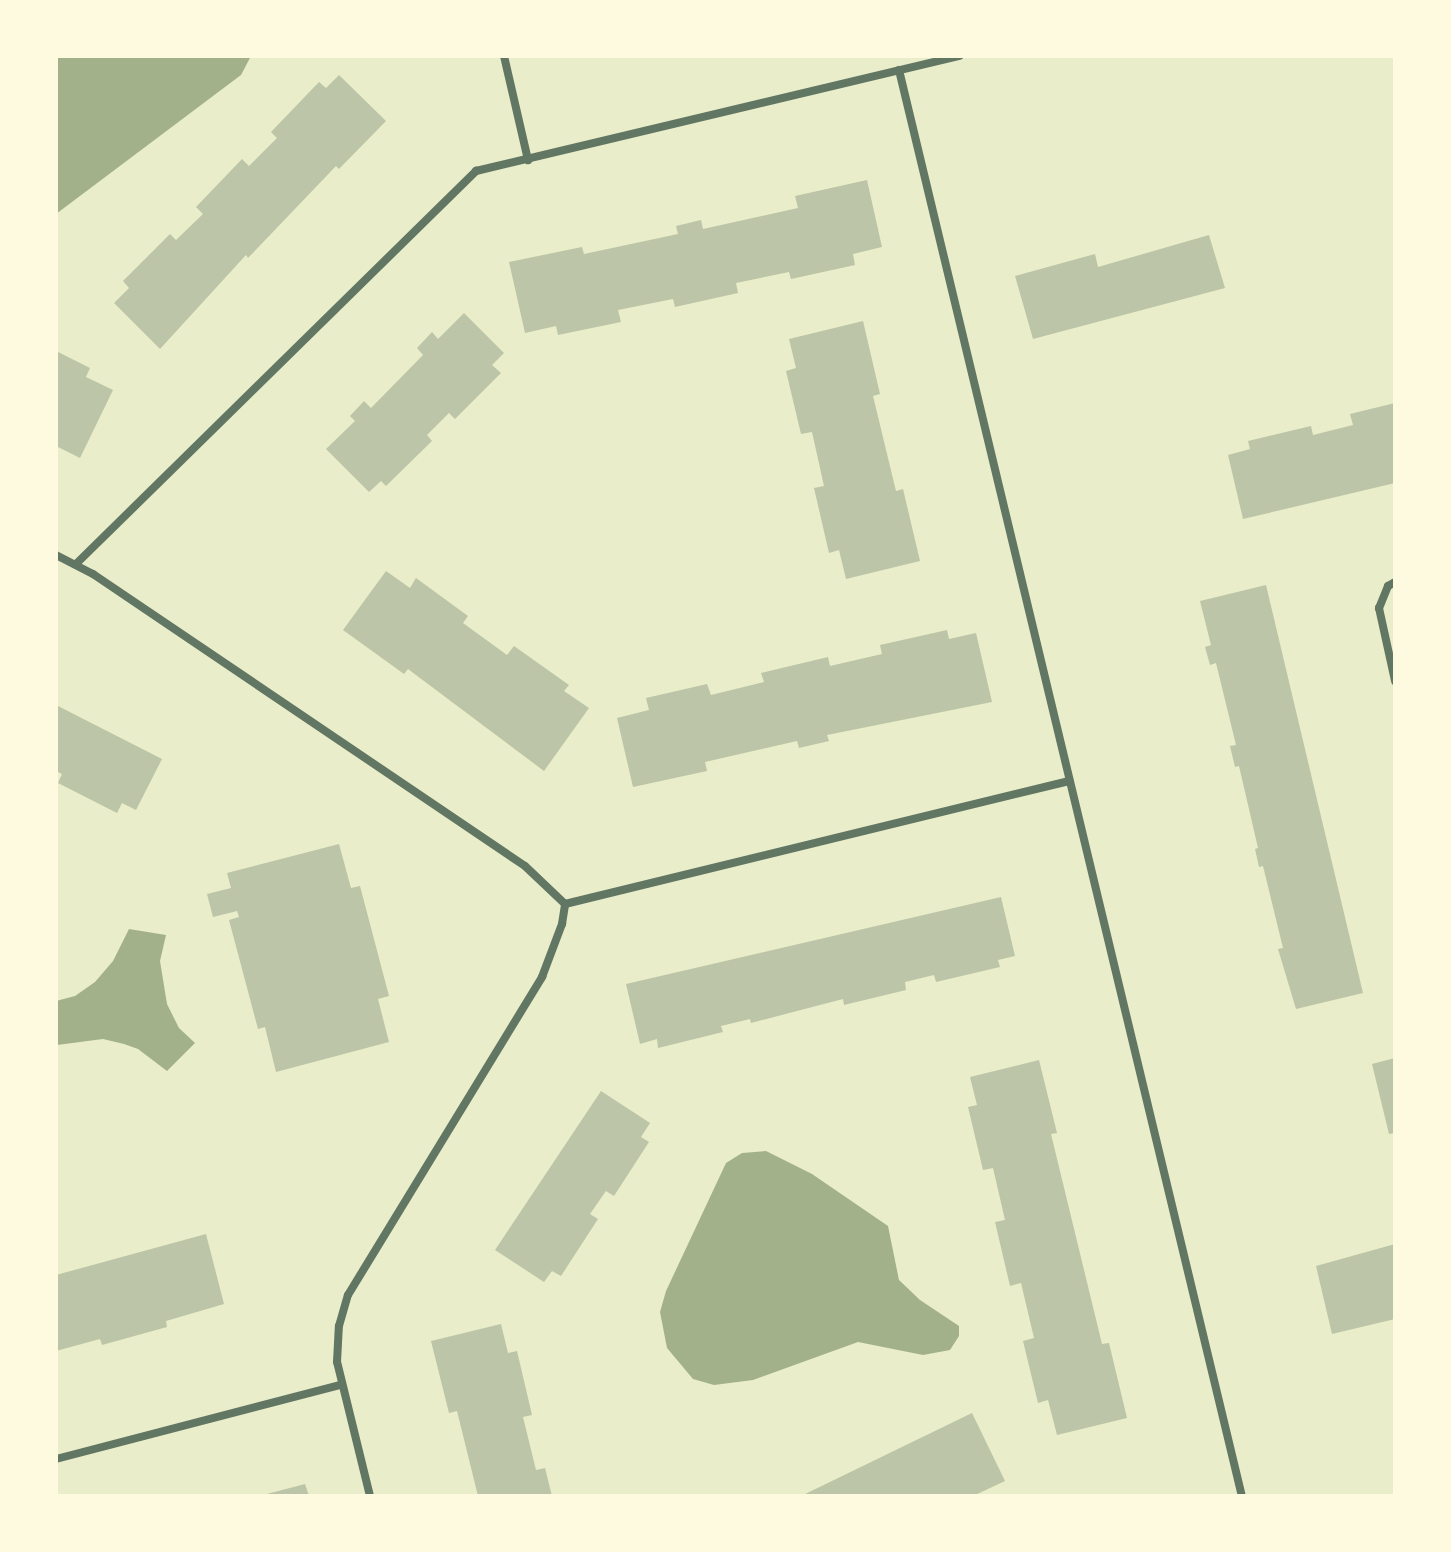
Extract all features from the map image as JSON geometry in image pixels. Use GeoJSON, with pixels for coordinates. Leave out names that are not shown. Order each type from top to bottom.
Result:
{"type":"FeatureCollection","features":[{"type":"Feature","properties":{"kind":"street"},"geometry":{"type":"LineString","coordinates":[[504,56],[528,160]]}},
{"type":"Feature","properties":{"kind":"street"},"geometry":{"type":"LineString","coordinates":[[76,564],[476,171],[960,56]]}},
{"type":"Feature","properties":{"kind":"street"},"geometry":{"type":"LineString","coordinates":[[899,70],[1242,1496]]}},
{"type":"Feature","properties":{"kind":"street"},"geometry":{"type":"LineString","coordinates":[[56,555],[76,564],[525,866],[565,904]]}},
{"type":"Feature","properties":{"kind":"street"},"geometry":{"type":"LineString","coordinates":[[1395,582],[1388,586],[1379,608],[1395,681]]}},
{"type":"Feature","properties":{"kind":"street"},"geometry":{"type":"LineString","coordinates":[[565,904],[1069,781]]}},
{"type":"Feature","properties":{"kind":"street"},"geometry":{"type":"LineString","coordinates":[[370,1496],[341,1385],[337,1349],[348,1295],[542,977],[562,924],[565,904]]}},
{"type":"Feature","properties":{"kind":"street"},"geometry":{"type":"LineString","coordinates":[[56,1459],[341,1385]]}},
{"type":"Feature","properties":{"kind":"shaded area"},"geometry":{"type":"Polygon","coordinates":[[[56,56],[251,56],[241,75],[56,214],[56,56]]]}},
{"type":"Feature","properties":{"kind":"shaded area"},"geometry":{"type":"Polygon","coordinates":[[[129,929],[166,935],[160,961],[167,1004],[179,1028],[195,1043],[167,1071],[138,1049],[103,1039],[57,1045],[56,1001],[75,996],[95,982],[113,961],[129,929]]]}},
{"type":"Feature","properties":{"kind":"shaded area"},"geometry":{"type":"Polygon","coordinates":[[[766,1151],[812,1174],[888,1226],[899,1280],[920,1300],[959,1326],[959,1336],[950,1350],[923,1355],[858,1342],[753,1380],[714,1385],[693,1379],[667,1348],[660,1312],[666,1291],[726,1163],[742,1153],[766,1151]]]}},
{"type":"Feature","properties":{"kind":"building"},"geometry":{"type":"Polygon","coordinates":[[[339,75],[386,121],[339,169],[336,166],[248,258],[246,255],[160,349],[114,303],[129,288],[123,281],[170,234],[176,240],[203,214],[196,207],[242,159],[249,166],[277,138],[271,132],[319,82],[326,88],[339,75]]]}},
{"type":"Feature","properties":{"kind":"building"},"geometry":{"type":"Polygon","coordinates":[[[867,180],[882,247],[853,254],[855,265],[791,279],[789,272],[736,283],[738,293],[675,307],[673,299],[618,310],[621,322],[558,335],[556,326],[525,333],[509,262],[582,247],[584,254],[678,234],[676,226],[701,220],[703,229],[798,208],[795,196],[867,180]]]}},
{"type":"Feature","properties":{"kind":"building"},"geometry":{"type":"Polygon","coordinates":[[[1209,235],[1225,288],[1033,339],[1015,276],[1095,254],[1098,267],[1209,235]]]}},
{"type":"Feature","properties":{"kind":"building"},"geometry":{"type":"Polygon","coordinates":[[[464,313],[504,353],[492,365],[501,373],[455,419],[449,413],[427,435],[432,441],[386,486],[381,481],[369,492],[326,449],[355,421],[350,416],[364,401],[371,408],[423,355],[417,348],[432,332],[438,339],[464,313]]]}},
{"type":"Feature","properties":{"kind":"building"},"geometry":{"type":"Polygon","coordinates":[[[863,321],[880,394],[873,396],[896,491],[903,489],[920,561],[846,579],[839,550],[829,553],[814,488],[824,486],[812,432],[801,434],[786,371],[796,368],[789,339],[863,321]]]}},
{"type":"Feature","properties":{"kind":"building"},"geometry":{"type":"Polygon","coordinates":[[[56,351],[90,368],[86,377],[113,390],[80,458],[56,446],[56,351]]]}},
{"type":"Feature","properties":{"kind":"building"},"geometry":{"type":"Polygon","coordinates":[[[1395,403],[1395,483],[1243,519],[1228,455],[1250,449],[1248,441],[1311,426],[1313,435],[1353,425],[1350,414],[1395,403]]]}},
{"type":"Feature","properties":{"kind":"building"},"geometry":{"type":"Polygon","coordinates":[[[386,571],[410,588],[416,578],[468,616],[463,623],[507,655],[514,646],[569,685],[564,691],[589,708],[544,771],[408,669],[404,674],[343,630],[386,571]]]}},
{"type":"Feature","properties":{"kind":"building"},"geometry":{"type":"Polygon","coordinates":[[[1266,585],[1363,993],[1296,1009],[1278,949],[1283,948],[1263,866],[1259,867],[1255,849],[1258,848],[1239,766],[1235,767],[1230,746],[1236,745],[1216,663],[1210,665],[1205,647],[1211,645],[1200,601],[1266,585]]]}},
{"type":"Feature","properties":{"kind":"building"},"geometry":{"type":"Polygon","coordinates":[[[947,630],[949,639],[976,633],[992,702],[827,735],[829,741],[799,748],[797,741],[705,762],[707,771],[633,787],[617,718],[649,710],[646,698],[707,684],[711,695],[764,682],[761,673],[828,657],[830,666],[882,654],[880,645],[947,630]]]}},
{"type":"Feature","properties":{"kind":"building"},"geometry":{"type":"Polygon","coordinates":[[[56,705],[162,759],[136,810],[122,803],[117,813],[58,783],[62,774],[56,771],[56,705]]]}},
{"type":"Feature","properties":{"kind":"building"},"geometry":{"type":"Polygon","coordinates":[[[339,844],[351,888],[360,886],[389,996],[378,999],[389,1042],[276,1072],[265,1027],[258,1029],[229,920],[239,917],[237,911],[213,917],[207,894],[231,888],[227,873],[339,844]]]}},
{"type":"Feature","properties":{"kind":"building"},"geometry":{"type":"Polygon","coordinates":[[[1001,897],[1015,956],[998,960],[1000,967],[936,982],[934,975],[905,982],[906,990],[844,1005],[843,999],[751,1023],[750,1019],[721,1026],[723,1032],[658,1048],[657,1039],[640,1044],[626,984],[1001,897]]]}},
{"type":"Feature","properties":{"kind":"building"},"geometry":{"type":"Polygon","coordinates":[[[1395,1058],[1395,1133],[1389,1134],[1372,1064],[1395,1058]]]}},
{"type":"Feature","properties":{"kind":"building"},"geometry":{"type":"Polygon","coordinates":[[[1039,1060],[1057,1133],[1051,1134],[1102,1344],[1109,1343],[1127,1418],[1057,1435],[1048,1400],[1038,1403],[1023,1341],[1034,1338],[1021,1283],[1010,1286],[995,1222],[1005,1220],[993,1168],[983,1170],[968,1107],[977,1105],[970,1077],[1039,1060]]]}},
{"type":"Feature","properties":{"kind":"building"},"geometry":{"type":"Polygon","coordinates":[[[601,1091],[650,1123],[641,1137],[649,1142],[614,1196],[606,1191],[590,1214],[598,1219],[561,1276],[552,1271],[544,1282],[495,1250],[601,1091]]]}},
{"type":"Feature","properties":{"kind":"building"},"geometry":{"type":"Polygon","coordinates":[[[206,1234],[224,1304],[166,1321],[167,1327],[102,1345],[100,1339],[56,1351],[56,1275],[206,1234]]]}},
{"type":"Feature","properties":{"kind":"building"},"geometry":{"type":"Polygon","coordinates":[[[1395,1244],[1395,1319],[1332,1334],[1316,1266],[1395,1244]]]}},
{"type":"Feature","properties":{"kind":"building"},"geometry":{"type":"Polygon","coordinates":[[[501,1324],[508,1353],[517,1351],[532,1415],[523,1417],[536,1470],[545,1468],[552,1496],[478,1496],[457,1411],[449,1413],[431,1341],[501,1324]]]}},
{"type":"Feature","properties":{"kind":"building"},"geometry":{"type":"Polygon","coordinates":[[[972,1413],[1005,1481],[973,1496],[801,1496],[972,1413]]]}},
{"type":"Feature","properties":{"kind":"building"},"geometry":{"type":"Polygon","coordinates":[[[305,1484],[309,1496],[263,1496],[263,1495],[305,1484]]]}}]}
